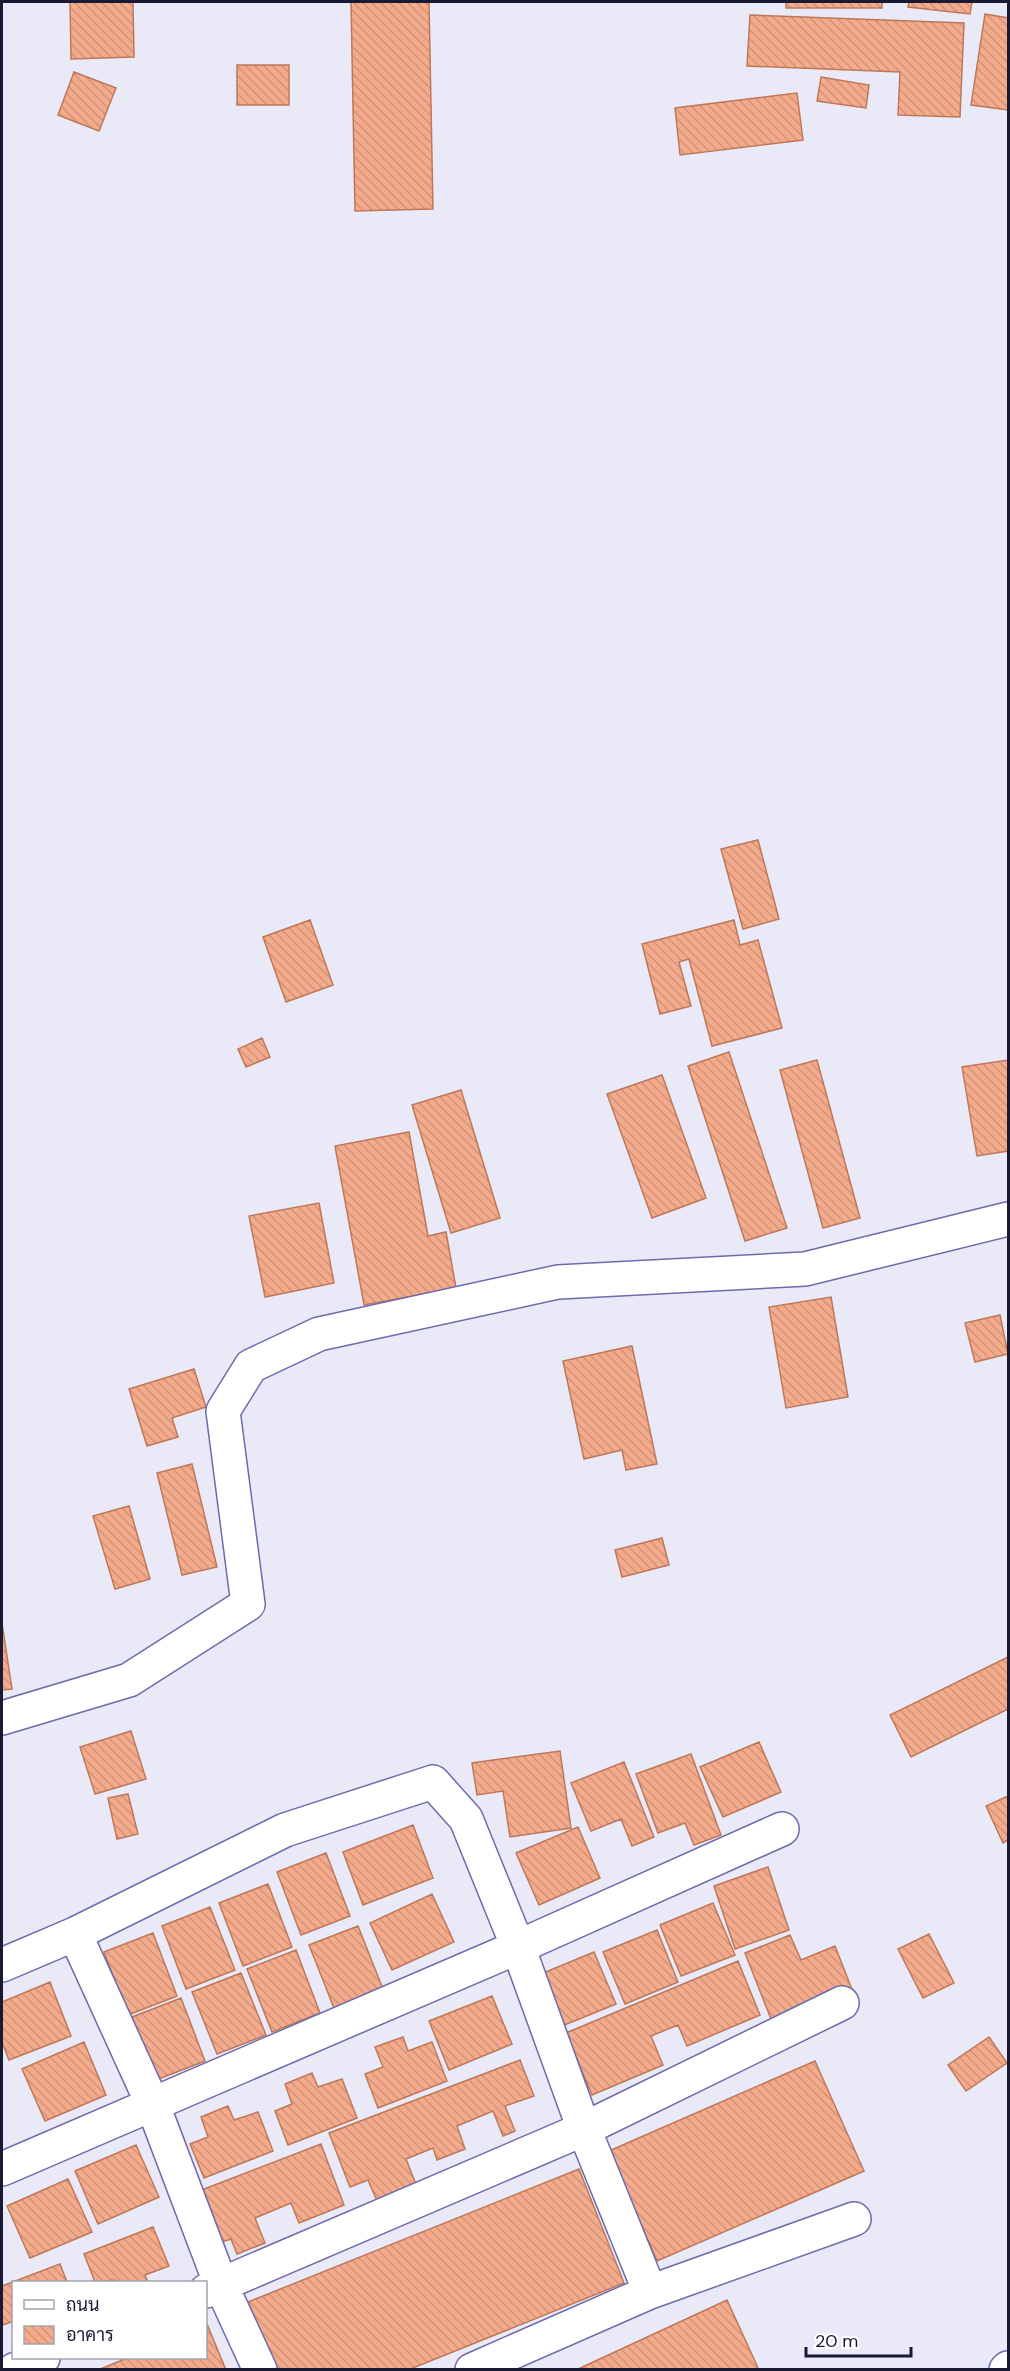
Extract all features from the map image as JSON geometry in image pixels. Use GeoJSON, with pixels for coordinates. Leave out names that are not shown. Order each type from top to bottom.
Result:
{"type":"FeatureCollection","features":[{"type":"Feature","properties":{"kind":"street"},"geometry":{"type":"LineString","coordinates":[[2,1718],[129,1680],[248,1604],[222,1411],[251,1366],[319,1334],[558,1282],[805,1269],[1008,1219]]}},
{"type":"Feature","properties":{"kind":"street"},"geometry":{"type":"LineString","coordinates":[[2,1965],[75,1934],[285,1830],[433,1782],[466,1819],[518,1947],[585,2129],[650,2292]]}},
{"type":"Feature","properties":{"kind":"street"},"geometry":{"type":"LineString","coordinates":[[2,2169],[518,1947],[782,1829]]}},
{"type":"Feature","properties":{"kind":"street"},"geometry":{"type":"LineString","coordinates":[[75,1934],[152,2103],[213,2288],[260,2370]]}},
{"type":"Feature","properties":{"kind":"street"},"geometry":{"type":"LineString","coordinates":[[213,2288],[585,2129],[842,2003]]}},
{"type":"Feature","properties":{"kind":"street"},"geometry":{"type":"LineString","coordinates":[[472,2370],[650,2292],[854,2219]]}},
{"type":"Feature","properties":{"kind":"street"},"geometry":{"type":"LineString","coordinates":[[14,2370],[41,2359]]}},
{"type":"Feature","properties":{"kind":"building"},"geometry":{"type":"Polygon","coordinates":[[[70,2],[133,2],[134,57],[71,59],[70,2]]]}},
{"type":"Feature","properties":{"kind":"building"},"geometry":{"type":"Polygon","coordinates":[[[351,2],[429,2],[433,209],[355,211],[351,2]]]}},
{"type":"Feature","properties":{"kind":"building"},"geometry":{"type":"Polygon","coordinates":[[[786,2],[882,2],[882,8],[786,8],[786,2]]]}},
{"type":"Feature","properties":{"kind":"building"},"geometry":{"type":"Polygon","coordinates":[[[909,2],[972,2],[970,14],[908,7],[909,2]]]}},
{"type":"Feature","properties":{"kind":"building"},"geometry":{"type":"Polygon","coordinates":[[[985,14],[1008,18],[1008,110],[971,105],[985,14]]]}},
{"type":"Feature","properties":{"kind":"building"},"geometry":{"type":"Polygon","coordinates":[[[750,15],[964,23],[960,117],[898,115],[900,72],[747,66],[750,15]]]}},
{"type":"Feature","properties":{"kind":"building"},"geometry":{"type":"Polygon","coordinates":[[[237,65],[289,65],[289,105],[237,105],[237,65]]]}},
{"type":"Feature","properties":{"kind":"building"},"geometry":{"type":"Polygon","coordinates":[[[74,72],[116,88],[99,131],[58,115],[74,72]]]}},
{"type":"Feature","properties":{"kind":"building"},"geometry":{"type":"Polygon","coordinates":[[[821,77],[869,85],[866,108],[817,101],[821,77]]]}},
{"type":"Feature","properties":{"kind":"building"},"geometry":{"type":"Polygon","coordinates":[[[797,93],[803,140],[680,155],[675,108],[797,93]]]}},
{"type":"Feature","properties":{"kind":"building"},"geometry":{"type":"Polygon","coordinates":[[[758,840],[779,919],[743,929],[721,849],[758,840]]]}},
{"type":"Feature","properties":{"kind":"building"},"geometry":{"type":"Polygon","coordinates":[[[310,920],[333,985],[286,1002],[263,937],[310,920]]]}},
{"type":"Feature","properties":{"kind":"building"},"geometry":{"type":"Polygon","coordinates":[[[734,920],[740,945],[758,940],[782,1028],[712,1046],[689,959],[679,962],[691,1006],[660,1014],[642,944],[734,920]]]}},
{"type":"Feature","properties":{"kind":"building"},"geometry":{"type":"Polygon","coordinates":[[[262,1038],[270,1057],[246,1067],[238,1049],[262,1038]]]}},
{"type":"Feature","properties":{"kind":"building"},"geometry":{"type":"Polygon","coordinates":[[[729,1052],[787,1228],[745,1241],[688,1066],[729,1052]]]}},
{"type":"Feature","properties":{"kind":"building"},"geometry":{"type":"Polygon","coordinates":[[[817,1060],[860,1218],[823,1228],[780,1070],[817,1060]]]}},
{"type":"Feature","properties":{"kind":"building"},"geometry":{"type":"Polygon","coordinates":[[[1008,1060],[1008,1151],[977,1156],[962,1067],[1008,1060]]]}},
{"type":"Feature","properties":{"kind":"building"},"geometry":{"type":"Polygon","coordinates":[[[662,1075],[706,1198],[652,1218],[607,1094],[662,1075]]]}},
{"type":"Feature","properties":{"kind":"building"},"geometry":{"type":"Polygon","coordinates":[[[461,1090],[500,1218],[451,1233],[412,1105],[461,1090]]]}},
{"type":"Feature","properties":{"kind":"building"},"geometry":{"type":"Polygon","coordinates":[[[409,1132],[428,1236],[446,1232],[456,1288],[364,1305],[335,1146],[409,1132]]]}},
{"type":"Feature","properties":{"kind":"building"},"geometry":{"type":"Polygon","coordinates":[[[319,1203],[334,1283],[265,1297],[249,1216],[319,1203]]]}},
{"type":"Feature","properties":{"kind":"building"},"geometry":{"type":"Polygon","coordinates":[[[831,1297],[848,1397],[786,1408],[769,1307],[831,1297]]]}},
{"type":"Feature","properties":{"kind":"building"},"geometry":{"type":"Polygon","coordinates":[[[1000,1315],[1008,1354],[975,1362],[965,1323],[1000,1315]]]}},
{"type":"Feature","properties":{"kind":"building"},"geometry":{"type":"Polygon","coordinates":[[[632,1346],[657,1464],[626,1470],[622,1450],[584,1459],[563,1361],[632,1346]]]}},
{"type":"Feature","properties":{"kind":"building"},"geometry":{"type":"Polygon","coordinates":[[[194,1369],[206,1407],[172,1418],[178,1437],[147,1446],[129,1389],[194,1369]]]}},
{"type":"Feature","properties":{"kind":"building"},"geometry":{"type":"Polygon","coordinates":[[[192,1464],[217,1567],[182,1575],[157,1473],[192,1464]]]}},
{"type":"Feature","properties":{"kind":"building"},"geometry":{"type":"Polygon","coordinates":[[[129,1506],[150,1579],[115,1589],[93,1516],[129,1506]]]}},
{"type":"Feature","properties":{"kind":"building"},"geometry":{"type":"Polygon","coordinates":[[[662,1538],[669,1565],[622,1577],[615,1550],[662,1538]]]}},
{"type":"Feature","properties":{"kind":"building"},"geometry":{"type":"Polygon","coordinates":[[[2,1623],[12,1689],[2,1690],[2,1623]]]}},
{"type":"Feature","properties":{"kind":"building"},"geometry":{"type":"Polygon","coordinates":[[[1008,1657],[1008,1709],[911,1757],[890,1715],[1008,1657]]]}},
{"type":"Feature","properties":{"kind":"building"},"geometry":{"type":"Polygon","coordinates":[[[131,1731],[146,1779],[95,1794],[80,1747],[131,1731]]]}},
{"type":"Feature","properties":{"kind":"building"},"geometry":{"type":"Polygon","coordinates":[[[759,1742],[781,1792],[723,1817],[700,1767],[759,1742]]]}},
{"type":"Feature","properties":{"kind":"building"},"geometry":{"type":"Polygon","coordinates":[[[560,1751],[571,1828],[510,1837],[503,1791],[477,1795],[472,1763],[560,1751]]]}},
{"type":"Feature","properties":{"kind":"building"},"geometry":{"type":"Polygon","coordinates":[[[691,1754],[721,1835],[694,1845],[685,1823],[658,1833],[636,1774],[691,1754]]]}},
{"type":"Feature","properties":{"kind":"building"},"geometry":{"type":"Polygon","coordinates":[[[624,1762],[654,1837],[632,1846],[621,1819],[591,1831],[571,1783],[624,1762]]]}},
{"type":"Feature","properties":{"kind":"building"},"geometry":{"type":"Polygon","coordinates":[[[128,1794],[138,1834],[117,1839],[108,1798],[128,1794]]]}},
{"type":"Feature","properties":{"kind":"building"},"geometry":{"type":"Polygon","coordinates":[[[1008,1796],[1008,1840],[1003,1843],[986,1806],[1008,1796]]]}},
{"type":"Feature","properties":{"kind":"building"},"geometry":{"type":"Polygon","coordinates":[[[413,1825],[433,1878],[363,1905],[343,1852],[413,1825]]]}},
{"type":"Feature","properties":{"kind":"building"},"geometry":{"type":"Polygon","coordinates":[[[578,1827],[600,1878],[539,1905],[516,1853],[578,1827]]]}},
{"type":"Feature","properties":{"kind":"building"},"geometry":{"type":"Polygon","coordinates":[[[326,1853],[350,1916],[301,1935],[277,1872],[326,1853]]]}},
{"type":"Feature","properties":{"kind":"building"},"geometry":{"type":"Polygon","coordinates":[[[768,1867],[789,1930],[735,1949],[714,1886],[768,1867]]]}},
{"type":"Feature","properties":{"kind":"building"},"geometry":{"type":"Polygon","coordinates":[[[268,1884],[292,1947],[243,1966],[219,1903],[268,1884]]]}},
{"type":"Feature","properties":{"kind":"building"},"geometry":{"type":"Polygon","coordinates":[[[432,1894],[454,1942],[392,1970],[370,1923],[432,1894]]]}},
{"type":"Feature","properties":{"kind":"building"},"geometry":{"type":"Polygon","coordinates":[[[713,1903],[735,1955],[681,1976],[660,1925],[713,1903]]]}},
{"type":"Feature","properties":{"kind":"building"},"geometry":{"type":"Polygon","coordinates":[[[210,1907],[235,1970],[186,1989],[162,1926],[210,1907]]]}},
{"type":"Feature","properties":{"kind":"building"},"geometry":{"type":"Polygon","coordinates":[[[358,1926],[383,1989],[334,2008],[309,1945],[358,1926]]]}},
{"type":"Feature","properties":{"kind":"building"},"geometry":{"type":"Polygon","coordinates":[[[657,1930],[678,1982],[625,2004],[603,1952],[657,1930]]]}},
{"type":"Feature","properties":{"kind":"building"},"geometry":{"type":"Polygon","coordinates":[[[153,1933],[177,1996],[128,2015],[104,1952],[153,1933]]]}},
{"type":"Feature","properties":{"kind":"building"},"geometry":{"type":"Polygon","coordinates":[[[929,1934],[954,1983],[923,1998],[898,1949],[929,1934]]]}},
{"type":"Feature","properties":{"kind":"building"},"geometry":{"type":"Polygon","coordinates":[[[790,1935],[801,1960],[835,1946],[853,1992],[773,2024],[745,1953],[790,1935]]]}},
{"type":"Feature","properties":{"kind":"building"},"geometry":{"type":"Polygon","coordinates":[[[296,1950],[320,2013],[272,2032],[247,1969],[296,1950]]]}},
{"type":"Feature","properties":{"kind":"building"},"geometry":{"type":"Polygon","coordinates":[[[594,1952],[616,2004],[562,2026],[541,1974],[594,1952]]]}},
{"type":"Feature","properties":{"kind":"building"},"geometry":{"type":"Polygon","coordinates":[[[738,1961],[760,2015],[687,2046],[678,2025],[651,2036],[663,2065],[592,2095],[566,2033],[738,1961]]]}},
{"type":"Feature","properties":{"kind":"building"},"geometry":{"type":"Polygon","coordinates":[[[241,1973],[266,2035],[217,2054],[192,1992],[241,1973]]]}},
{"type":"Feature","properties":{"kind":"building"},"geometry":{"type":"Polygon","coordinates":[[[50,1982],[71,2036],[9,2060],[2,2042],[2,2002],[50,1982]]]}},
{"type":"Feature","properties":{"kind":"building"},"geometry":{"type":"Polygon","coordinates":[[[492,1996],[512,2044],[449,2070],[429,2021],[492,1996]]]}},
{"type":"Feature","properties":{"kind":"building"},"geometry":{"type":"Polygon","coordinates":[[[181,1998],[205,2061],[156,2080],[132,2017],[181,1998]]]}},
{"type":"Feature","properties":{"kind":"building"},"geometry":{"type":"Polygon","coordinates":[[[403,2037],[408,2051],[432,2042],[447,2081],[378,2108],[365,2074],[383,2067],[375,2047],[403,2037]]]}},
{"type":"Feature","properties":{"kind":"building"},"geometry":{"type":"Polygon","coordinates":[[[989,2037],[1007,2063],[966,2091],[948,2065],[989,2037]]]}},
{"type":"Feature","properties":{"kind":"building"},"geometry":{"type":"Polygon","coordinates":[[[84,2042],[106,2095],[45,2121],[22,2069],[84,2042]]]}},
{"type":"Feature","properties":{"kind":"building"},"geometry":{"type":"Polygon","coordinates":[[[520,2060],[534,2096],[505,2106],[515,2131],[503,2136],[493,2111],[457,2126],[465,2149],[437,2160],[433,2148],[406,2159],[417,2187],[378,2203],[368,2180],[350,2187],[329,2133],[520,2060]]]}},
{"type":"Feature","properties":{"kind":"building"},"geometry":{"type":"Polygon","coordinates":[[[815,2061],[864,2171],[657,2261],[609,2151],[815,2061]]]}},
{"type":"Feature","properties":{"kind":"building"},"geometry":{"type":"Polygon","coordinates":[[[312,2073],[318,2087],[342,2079],[357,2118],[288,2145],[275,2111],[292,2104],[285,2084],[312,2073]]]}},
{"type":"Feature","properties":{"kind":"building"},"geometry":{"type":"Polygon","coordinates":[[[228,2106],[234,2120],[258,2112],[273,2151],[204,2178],[190,2144],[208,2137],[201,2117],[228,2106]]]}},
{"type":"Feature","properties":{"kind":"building"},"geometry":{"type":"Polygon","coordinates":[[[321,2144],[344,2205],[299,2223],[291,2203],[255,2218],[265,2243],[237,2254],[231,2239],[219,2243],[199,2191],[321,2144]]]}},
{"type":"Feature","properties":{"kind":"building"},"geometry":{"type":"Polygon","coordinates":[[[136,2145],[159,2197],[98,2224],[75,2171],[136,2145]]]}},
{"type":"Feature","properties":{"kind":"building"},"geometry":{"type":"Polygon","coordinates":[[[579,2169],[624,2283],[408,2370],[275,2370],[248,2302],[579,2169]]]}},
{"type":"Feature","properties":{"kind":"building"},"geometry":{"type":"Polygon","coordinates":[[[68,2179],[92,2232],[30,2258],[7,2206],[68,2179]]]}},
{"type":"Feature","properties":{"kind":"building"},"geometry":{"type":"Polygon","coordinates":[[[153,2227],[169,2266],[145,2275],[148,2281],[95,2281],[84,2254],[153,2227]]]}},
{"type":"Feature","properties":{"kind":"building"},"geometry":{"type":"Polygon","coordinates":[[[60,2264],[67,2281],[15,2281],[60,2264]]]}},
{"type":"Feature","properties":{"kind":"building"},"geometry":{"type":"Polygon","coordinates":[[[12,2282],[12,2322],[3,2325],[2,2320],[2,2286],[12,2282]]]}},
{"type":"Feature","properties":{"kind":"building"},"geometry":{"type":"Polygon","coordinates":[[[727,2300],[759,2370],[576,2370],[727,2300]]]}},
{"type":"Feature","properties":{"kind":"building"},"geometry":{"type":"Polygon","coordinates":[[[207,2324],[226,2370],[98,2370],[125,2359],[207,2359],[207,2324]]]}}]}
